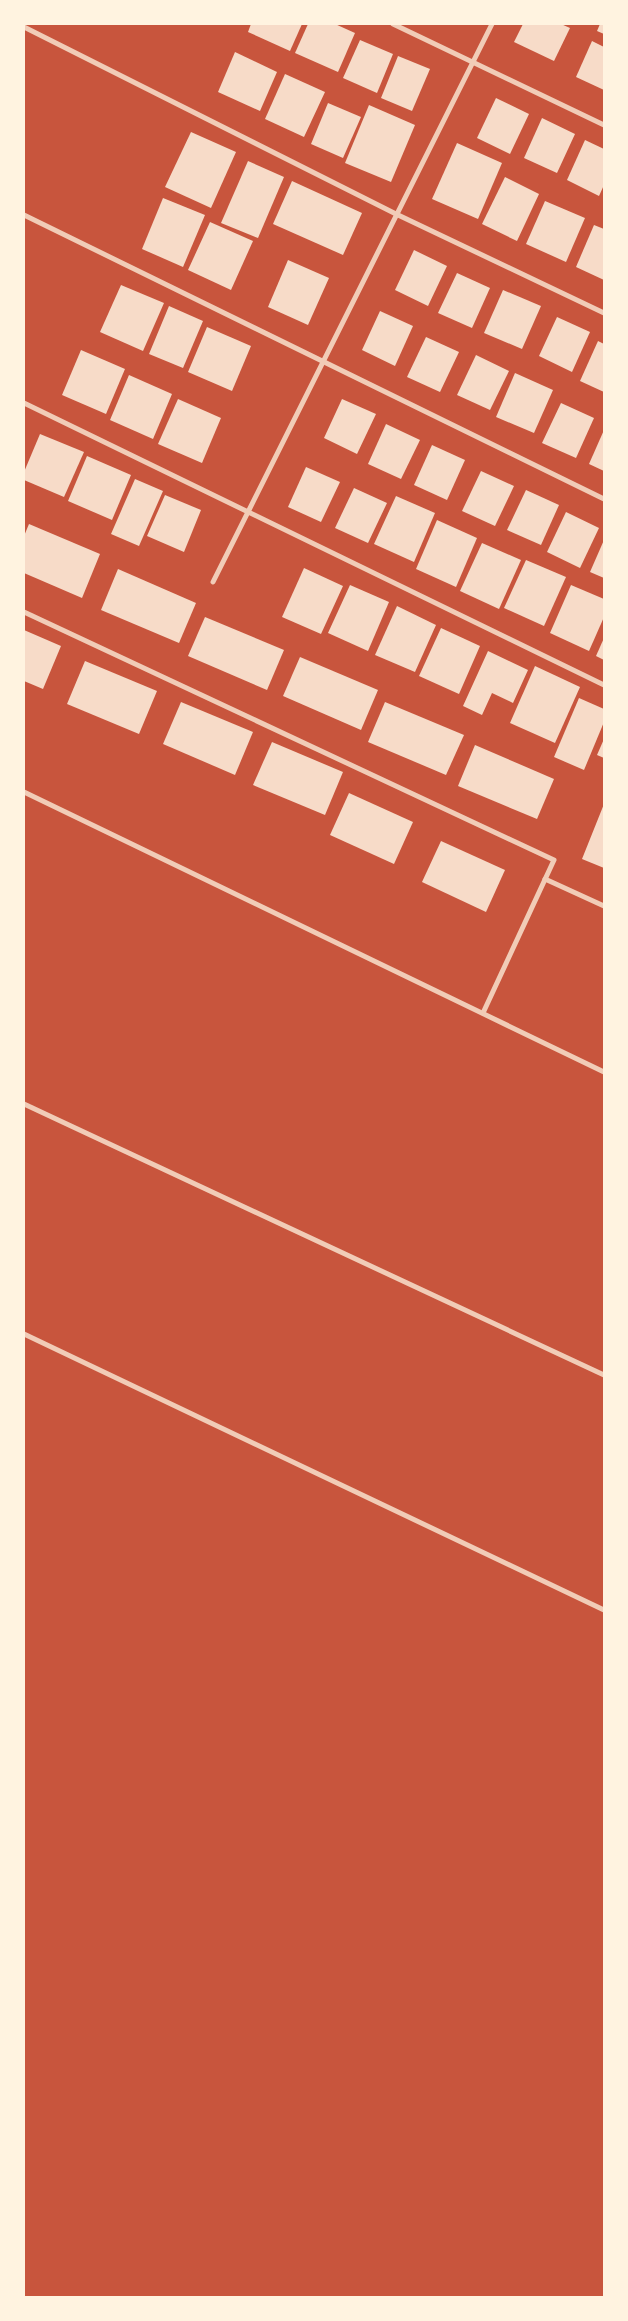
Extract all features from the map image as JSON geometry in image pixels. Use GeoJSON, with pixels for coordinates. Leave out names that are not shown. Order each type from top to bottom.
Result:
{"type":"FeatureCollection","features":[{"type":"Feature","properties":{"kind":"street"},"geometry":{"type":"LineString","coordinates":[[392,24],[604,125]]}},
{"type":"Feature","properties":{"kind":"street"},"geometry":{"type":"LineString","coordinates":[[213,582],[492,24]]}},
{"type":"Feature","properties":{"kind":"street"},"geometry":{"type":"LineString","coordinates":[[24,27],[396,214],[604,313]]}},
{"type":"Feature","properties":{"kind":"street"},"geometry":{"type":"LineString","coordinates":[[24,215],[604,499]]}},
{"type":"Feature","properties":{"kind":"street"},"geometry":{"type":"LineString","coordinates":[[24,403],[604,685]]}},
{"type":"Feature","properties":{"kind":"street"},"geometry":{"type":"LineString","coordinates":[[24,612],[554,860],[483,1013]]}},
{"type":"Feature","properties":{"kind":"street"},"geometry":{"type":"LineString","coordinates":[[24,792],[604,1072]]}},
{"type":"Feature","properties":{"kind":"street"},"geometry":{"type":"LineString","coordinates":[[545,880],[604,906]]}},
{"type":"Feature","properties":{"kind":"street"},"geometry":{"type":"LineString","coordinates":[[24,1104],[604,1375]]}},
{"type":"Feature","properties":{"kind":"street"},"geometry":{"type":"LineString","coordinates":[[24,1334],[604,1610]]}},
{"type":"Feature","properties":{"kind":"building"},"geometry":{"type":"Polygon","coordinates":[[[251,24],[302,24],[290,51],[248,32],[251,24]]]}},
{"type":"Feature","properties":{"kind":"building"},"geometry":{"type":"Polygon","coordinates":[[[308,24],[335,24],[355,33],[338,72],[295,53],[308,24]]]}},
{"type":"Feature","properties":{"kind":"building"},"geometry":{"type":"Polygon","coordinates":[[[523,24],[561,24],[570,28],[554,61],[514,42],[523,24]]]}},
{"type":"Feature","properties":{"kind":"building"},"geometry":{"type":"Polygon","coordinates":[[[600,24],[604,24],[604,34],[597,31],[600,24]]]}},
{"type":"Feature","properties":{"kind":"building"},"geometry":{"type":"Polygon","coordinates":[[[360,40],[393,54],[377,93],[343,78],[360,40]]]}},
{"type":"Feature","properties":{"kind":"building"},"geometry":{"type":"Polygon","coordinates":[[[592,41],[604,47],[604,90],[576,77],[592,41]]]}},
{"type":"Feature","properties":{"kind":"building"},"geometry":{"type":"Polygon","coordinates":[[[235,52],[277,72],[260,111],[218,92],[235,52]]]}},
{"type":"Feature","properties":{"kind":"building"},"geometry":{"type":"Polygon","coordinates":[[[398,56],[430,69],[412,111],[381,98],[398,56]]]}},
{"type":"Feature","properties":{"kind":"building"},"geometry":{"type":"Polygon","coordinates":[[[285,74],[325,92],[304,137],[265,119],[285,74]]]}},
{"type":"Feature","properties":{"kind":"building"},"geometry":{"type":"Polygon","coordinates":[[[496,98],[529,114],[510,154],[477,138],[496,98]]]}},
{"type":"Feature","properties":{"kind":"building"},"geometry":{"type":"Polygon","coordinates":[[[328,103],[361,117],[343,158],[311,144],[328,103]]]}},
{"type":"Feature","properties":{"kind":"building"},"geometry":{"type":"Polygon","coordinates":[[[369,105],[415,125],[391,182],[345,163],[369,105]]]}},
{"type":"Feature","properties":{"kind":"building"},"geometry":{"type":"Polygon","coordinates":[[[542,118],[575,134],[557,173],[524,158],[542,118]]]}},
{"type":"Feature","properties":{"kind":"building"},"geometry":{"type":"Polygon","coordinates":[[[191,132],[236,152],[211,208],[165,187],[191,132]]]}},
{"type":"Feature","properties":{"kind":"building"},"geometry":{"type":"Polygon","coordinates":[[[585,140],[604,149],[604,185],[599,196],[567,180],[585,140]]]}},
{"type":"Feature","properties":{"kind":"building"},"geometry":{"type":"Polygon","coordinates":[[[457,143],[502,163],[478,219],[432,199],[457,143]]]}},
{"type":"Feature","properties":{"kind":"building"},"geometry":{"type":"Polygon","coordinates":[[[248,161],[284,177],[258,238],[221,223],[248,161]]]}},
{"type":"Feature","properties":{"kind":"building"},"geometry":{"type":"Polygon","coordinates":[[[505,177],[539,194],[517,241],[482,224],[505,177]]]}},
{"type":"Feature","properties":{"kind":"building"},"geometry":{"type":"Polygon","coordinates":[[[292,181],[362,213],[343,255],[273,224],[292,181]]]}},
{"type":"Feature","properties":{"kind":"building"},"geometry":{"type":"Polygon","coordinates":[[[163,198],[205,215],[183,267],[142,249],[163,198]]]}},
{"type":"Feature","properties":{"kind":"building"},"geometry":{"type":"Polygon","coordinates":[[[545,201],[585,218],[566,262],[526,244],[545,201]]]}},
{"type":"Feature","properties":{"kind":"building"},"geometry":{"type":"Polygon","coordinates":[[[210,222],[253,241],[231,290],[188,270],[210,222]]]}},
{"type":"Feature","properties":{"kind":"building"},"geometry":{"type":"Polygon","coordinates":[[[594,225],[604,229],[604,280],[576,267],[594,225]]]}},
{"type":"Feature","properties":{"kind":"building"},"geometry":{"type":"Polygon","coordinates":[[[414,250],[447,266],[428,306],[395,290],[414,250]]]}},
{"type":"Feature","properties":{"kind":"building"},"geometry":{"type":"Polygon","coordinates":[[[288,260],[329,278],[308,325],[268,307],[288,260]]]}},
{"type":"Feature","properties":{"kind":"building"},"geometry":{"type":"Polygon","coordinates":[[[457,273],[490,288],[472,328],[438,313],[457,273]]]}},
{"type":"Feature","properties":{"kind":"building"},"geometry":{"type":"Polygon","coordinates":[[[121,285],[164,303],[143,351],[100,332],[121,285]]]}},
{"type":"Feature","properties":{"kind":"building"},"geometry":{"type":"Polygon","coordinates":[[[503,290],[541,306],[522,349],[484,333],[503,290]]]}},
{"type":"Feature","properties":{"kind":"building"},"geometry":{"type":"Polygon","coordinates":[[[169,306],[203,321],[183,368],[149,354],[169,306]]]}},
{"type":"Feature","properties":{"kind":"building"},"geometry":{"type":"Polygon","coordinates":[[[380,311],[413,326],[395,366],[362,350],[380,311]]]}},
{"type":"Feature","properties":{"kind":"building"},"geometry":{"type":"Polygon","coordinates":[[[557,317],[590,332],[572,372],[539,356],[557,317]]]}},
{"type":"Feature","properties":{"kind":"building"},"geometry":{"type":"Polygon","coordinates":[[[207,327],[251,346],[232,391],[188,372],[207,327]]]}},
{"type":"Feature","properties":{"kind":"building"},"geometry":{"type":"Polygon","coordinates":[[[426,337],[459,352],[440,392],[407,377],[426,337]]]}},
{"type":"Feature","properties":{"kind":"building"},"geometry":{"type":"Polygon","coordinates":[[[598,341],[604,344],[604,392],[580,381],[598,341]]]}},
{"type":"Feature","properties":{"kind":"building"},"geometry":{"type":"Polygon","coordinates":[[[81,350],[125,369],[106,414],[62,395],[81,350]]]}},
{"type":"Feature","properties":{"kind":"building"},"geometry":{"type":"Polygon","coordinates":[[[476,355],[509,371],[490,410],[457,395],[476,355]]]}},
{"type":"Feature","properties":{"kind":"building"},"geometry":{"type":"Polygon","coordinates":[[[515,373],[553,390],[534,433],[496,417],[515,373]]]}},
{"type":"Feature","properties":{"kind":"building"},"geometry":{"type":"Polygon","coordinates":[[[129,375],[172,394],[153,439],[110,420],[129,375]]]}},
{"type":"Feature","properties":{"kind":"building"},"geometry":{"type":"Polygon","coordinates":[[[178,399],[221,418],[202,463],[158,444],[178,399]]]}},
{"type":"Feature","properties":{"kind":"building"},"geometry":{"type":"Polygon","coordinates":[[[342,399],[376,414],[357,454],[324,438],[342,399]]]}},
{"type":"Feature","properties":{"kind":"building"},"geometry":{"type":"Polygon","coordinates":[[[561,403],[594,418],[576,458],[542,443],[561,403]]]}},
{"type":"Feature","properties":{"kind":"building"},"geometry":{"type":"Polygon","coordinates":[[[386,424],[420,440],[401,479],[368,464],[386,424]]]}},
{"type":"Feature","properties":{"kind":"building"},"geometry":{"type":"Polygon","coordinates":[[[604,430],[604,471],[589,464],[604,430]]]}},
{"type":"Feature","properties":{"kind":"building"},"geometry":{"type":"Polygon","coordinates":[[[40,434],[84,452],[64,497],[24,480],[24,472],[40,434]]]}},
{"type":"Feature","properties":{"kind":"building"},"geometry":{"type":"Polygon","coordinates":[[[432,445],[465,460],[447,500],[414,485],[432,445]]]}},
{"type":"Feature","properties":{"kind":"building"},"geometry":{"type":"Polygon","coordinates":[[[87,456],[131,475],[112,520],[68,501],[87,456]]]}},
{"type":"Feature","properties":{"kind":"building"},"geometry":{"type":"Polygon","coordinates":[[[306,467],[340,482],[321,522],[288,507],[306,467]]]}},
{"type":"Feature","properties":{"kind":"building"},"geometry":{"type":"Polygon","coordinates":[[[481,471],[514,486],[495,526],[462,511],[481,471]]]}},
{"type":"Feature","properties":{"kind":"building"},"geometry":{"type":"Polygon","coordinates":[[[135,479],[163,491],[139,546],[111,534],[135,479]]]}},
{"type":"Feature","properties":{"kind":"building"},"geometry":{"type":"Polygon","coordinates":[[[354,488],[387,503],[368,543],[335,528],[354,488]]]}},
{"type":"Feature","properties":{"kind":"building"},"geometry":{"type":"Polygon","coordinates":[[[526,490],[559,505],[541,545],[507,530],[526,490]]]}},
{"type":"Feature","properties":{"kind":"building"},"geometry":{"type":"Polygon","coordinates":[[[165,495],[201,510],[184,552],[147,536],[165,495]]]}},
{"type":"Feature","properties":{"kind":"building"},"geometry":{"type":"Polygon","coordinates":[[[396,496],[435,513],[414,562],[374,544],[396,496]]]}},
{"type":"Feature","properties":{"kind":"building"},"geometry":{"type":"Polygon","coordinates":[[[566,512],[599,528],[580,568],[547,552],[566,512]]]}},
{"type":"Feature","properties":{"kind":"building"},"geometry":{"type":"Polygon","coordinates":[[[437,520],[477,538],[456,587],[416,569],[437,520]]]}},
{"type":"Feature","properties":{"kind":"building"},"geometry":{"type":"Polygon","coordinates":[[[29,524],[100,554],[82,598],[24,573],[24,536],[29,524]]]}},
{"type":"Feature","properties":{"kind":"building"},"geometry":{"type":"Polygon","coordinates":[[[604,540],[604,578],[590,572],[604,540]]]}},
{"type":"Feature","properties":{"kind":"building"},"geometry":{"type":"Polygon","coordinates":[[[482,543],[521,560],[499,609],[460,591],[482,543]]]}},
{"type":"Feature","properties":{"kind":"building"},"geometry":{"type":"Polygon","coordinates":[[[526,560],[566,577],[544,626],[504,608],[526,560]]]}},
{"type":"Feature","properties":{"kind":"building"},"geometry":{"type":"Polygon","coordinates":[[[304,568],[343,586],[321,634],[282,617],[304,568]]]}},
{"type":"Feature","properties":{"kind":"building"},"geometry":{"type":"Polygon","coordinates":[[[118,569],[196,603],[179,643],[101,610],[118,569]]]}},
{"type":"Feature","properties":{"kind":"building"},"geometry":{"type":"Polygon","coordinates":[[[350,585],[389,602],[368,651],[328,633],[350,585]]]}},
{"type":"Feature","properties":{"kind":"building"},"geometry":{"type":"Polygon","coordinates":[[[571,585],[604,599],[604,617],[589,651],[550,633],[571,585]]]}},
{"type":"Feature","properties":{"kind":"building"},"geometry":{"type":"Polygon","coordinates":[[[397,606],[436,625],[415,672],[375,655],[397,606]]]}},
{"type":"Feature","properties":{"kind":"building"},"geometry":{"type":"Polygon","coordinates":[[[205,617],[284,650],[267,690],[188,656],[205,617]]]}},
{"type":"Feature","properties":{"kind":"building"},"geometry":{"type":"Polygon","coordinates":[[[441,628],[480,646],[459,694],[419,676],[441,628]]]}},
{"type":"Feature","properties":{"kind":"building"},"geometry":{"type":"Polygon","coordinates":[[[24,630],[61,646],[43,689],[24,681],[24,630]]]}},
{"type":"Feature","properties":{"kind":"building"},"geometry":{"type":"Polygon","coordinates":[[[604,638],[604,660],[596,656],[604,638]]]}},
{"type":"Feature","properties":{"kind":"building"},"geometry":{"type":"Polygon","coordinates":[[[488,651],[528,670],[513,703],[492,693],[482,715],[463,706],[488,651]]]}},
{"type":"Feature","properties":{"kind":"building"},"geometry":{"type":"Polygon","coordinates":[[[300,657],[378,690],[361,730],[283,696],[300,657]]]}},
{"type":"Feature","properties":{"kind":"building"},"geometry":{"type":"Polygon","coordinates":[[[85,661],[157,691],[139,734],[67,704],[85,661]]]}},
{"type":"Feature","properties":{"kind":"building"},"geometry":{"type":"Polygon","coordinates":[[[535,666],[580,687],[555,743],[510,723],[535,666]]]}},
{"type":"Feature","properties":{"kind":"building"},"geometry":{"type":"Polygon","coordinates":[[[579,698],[604,709],[604,722],[584,770],[554,757],[579,698]]]}},
{"type":"Feature","properties":{"kind":"building"},"geometry":{"type":"Polygon","coordinates":[[[181,702],[253,732],[235,775],[163,744],[181,702]]]}},
{"type":"Feature","properties":{"kind":"building"},"geometry":{"type":"Polygon","coordinates":[[[385,702],[464,735],[446,775],[368,742],[385,702]]]}},
{"type":"Feature","properties":{"kind":"building"},"geometry":{"type":"Polygon","coordinates":[[[604,739],[604,758],[597,755],[604,739]]]}},
{"type":"Feature","properties":{"kind":"building"},"geometry":{"type":"Polygon","coordinates":[[[272,742],[343,772],[325,815],[253,785],[272,742]]]}},
{"type":"Feature","properties":{"kind":"building"},"geometry":{"type":"Polygon","coordinates":[[[475,745],[554,779],[537,819],[458,786],[475,745]]]}},
{"type":"Feature","properties":{"kind":"building"},"geometry":{"type":"Polygon","coordinates":[[[349,793],[413,822],[394,864],[330,835],[349,793]]]}},
{"type":"Feature","properties":{"kind":"building"},"geometry":{"type":"Polygon","coordinates":[[[604,804],[604,868],[582,859],[604,804]]]}},
{"type":"Feature","properties":{"kind":"building"},"geometry":{"type":"Polygon","coordinates":[[[441,841],[505,870],[486,912],[422,882],[441,841]]]}}]}
